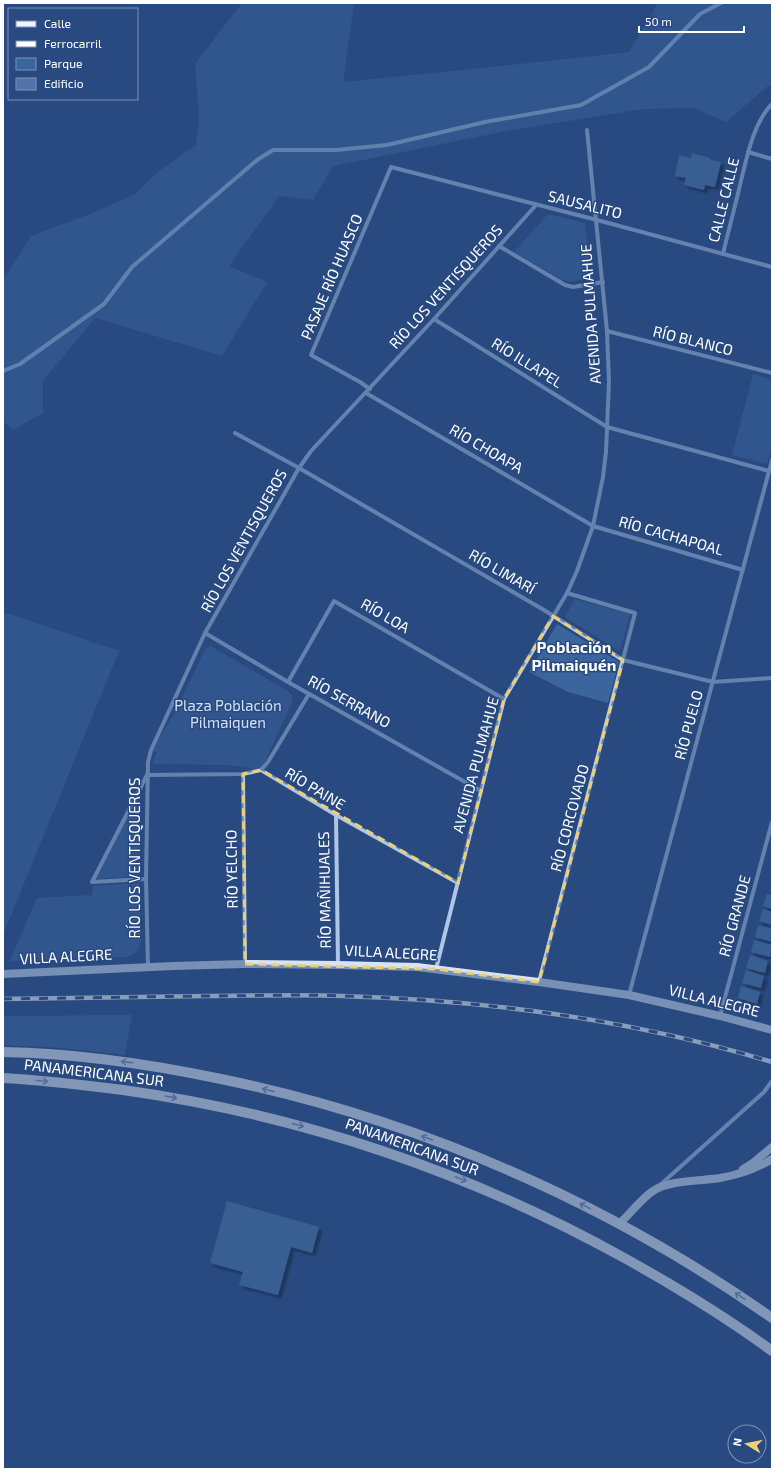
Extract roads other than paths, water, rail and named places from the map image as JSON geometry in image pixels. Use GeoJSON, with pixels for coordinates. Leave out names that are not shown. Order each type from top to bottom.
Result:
{"type":"FeatureCollection","features":[{"type":"Feature","properties":{"kind":"main road","name":"VILLA ALEGRE"},"geometry":{"type":"LineString","coordinates":[[3,974],[245,964],[401,966],[539,982],[629,995],[720,1016],[772,1030]]}},
{"type":"Feature","properties":{"kind":"main road","name":"PANAMERICANA SUR"},"geometry":{"type":"LineString","coordinates":[[3,1052],[135,1063],[192,1073],[304,1099],[366,1117],[473,1155],[524,1176],[620,1224],[695,1267],[772,1318]]}},
{"type":"Feature","properties":{"kind":"main road","name":"PANAMERICANA SUR"},"geometry":{"type":"LineString","coordinates":[[3,1078],[101,1087],[154,1094],[213,1105],[302,1127],[393,1154],[443,1172],[496,1194],[601,1244],[697,1300],[732,1322],[772,1351]]}},
{"type":"Feature","properties":{"kind":"main road"},"geometry":{"type":"LineString","coordinates":[[729,1176],[754,1162],[772,1147]]}},
{"type":"Feature","properties":{"kind":"main road"},"geometry":{"type":"LineString","coordinates":[[620,1224],[653,1190],[673,1183],[729,1176],[758,1167],[772,1159]]}},
{"type":"Feature","properties":{"kind":"street","name":"CALLE CALLE"},"geometry":{"type":"LineString","coordinates":[[723,254],[748,152],[761,119],[766,110],[772,104]]}},
{"type":"Feature","properties":{"kind":"street","name":"AVENIDA PULMAHUE"},"geometry":{"type":"LineString","coordinates":[[436,969],[504,699],[567,593],[577,571],[593,526],[603,477],[609,382],[607,331],[587,130]]}},
{"type":"Feature","properties":{"kind":"street"},"geometry":{"type":"LineString","coordinates":[[748,152],[772,159]]}},
{"type":"Feature","properties":{"kind":"street","name":"SAUSALITO"},"geometry":{"type":"LineString","coordinates":[[392,168],[597,220],[772,267]]}},
{"type":"Feature","properties":{"kind":"street","name":"PASAJE RÍO HUASCO"},"geometry":{"type":"LineString","coordinates":[[368,391],[360,382],[311,355],[392,168]]}},
{"type":"Feature","properties":{"kind":"street","name":"RÍO LOS VENTISQUEROS"},"geometry":{"type":"LineString","coordinates":[[148,967],[146,775],[148,762],[151,750],[205,634],[299,468],[312,451],[434,319],[536,205]]}},
{"type":"Feature","properties":{"kind":"street"},"geometry":{"type":"LineString","coordinates":[[499,246],[565,285],[573,287],[603,282]]}},
{"type":"Feature","properties":{"kind":"street","name":"RÍO ILLAPEL"},"geometry":{"type":"LineString","coordinates":[[434,319],[607,428],[769,471]]}},
{"type":"Feature","properties":{"kind":"street","name":"RÍO BLANCO"},"geometry":{"type":"LineString","coordinates":[[607,331],[772,373]]}},
{"type":"Feature","properties":{"kind":"street","name":"RÍO CHOAPA"},"geometry":{"type":"LineString","coordinates":[[368,391],[593,526]]}},
{"type":"Feature","properties":{"kind":"street","name":"RÍO LIMARÍ"},"geometry":{"type":"LineString","coordinates":[[235,433],[299,468],[553,616],[623,660],[713,682],[772,678]]}},
{"type":"Feature","properties":{"kind":"street","name":"RÍO PUELO"},"geometry":{"type":"LineString","coordinates":[[629,995],[772,460]]}},
{"type":"Feature","properties":{"kind":"street","name":"RÍO CACHAPOAL"},"geometry":{"type":"LineString","coordinates":[[593,526],[743,570]]}},
{"type":"Feature","properties":{"kind":"street","name":"RÍO CORCOVADO"},"geometry":{"type":"LineString","coordinates":[[539,982],[635,613],[567,593]]}},
{"type":"Feature","properties":{"kind":"street","name":"RÍO LOA"},"geometry":{"type":"LineString","coordinates":[[288,682],[334,601],[504,699]]}},
{"type":"Feature","properties":{"kind":"street","name":"RÍO SERRANO"},"geometry":{"type":"LineString","coordinates":[[205,634],[481,791]]}},
{"type":"Feature","properties":{"kind":"street"},"geometry":{"type":"LineString","coordinates":[[261,770],[268,762],[309,694]]}},
{"type":"Feature","properties":{"kind":"street","name":"RÍO PAINE"},"geometry":{"type":"LineString","coordinates":[[146,775],[242,774],[261,770],[336,815],[458,883]]}},
{"type":"Feature","properties":{"kind":"street","name":"RÍO YELCHO"},"geometry":{"type":"LineString","coordinates":[[242,774],[245,964]]}},
{"type":"Feature","properties":{"kind":"street"},"geometry":{"type":"LineString","coordinates":[[146,775],[92,882],[146,879]]}},
{"type":"Feature","properties":{"kind":"street","name":"RÍO MAÑIHUALES"},"geometry":{"type":"LineString","coordinates":[[336,815],[338,964]]}},
{"type":"Feature","properties":{"kind":"street","name":"RÍO GRANDE"},"geometry":{"type":"LineString","coordinates":[[720,1016],[772,822]]}},
{"type":"Feature","properties":{"kind":"street"},"geometry":{"type":"LineString","coordinates":[[653,1190],[764,1092],[772,1081]]}},
{"type":"Feature","properties":{"kind":"waterway"},"geometry":{"type":"LineString","coordinates":[[3,371],[20,364],[104,304],[132,267],[257,160],[273,150],[336,150],[387,145],[485,122],[581,105],[649,67],[700,14],[721,3]]}},
{"type":"Feature","properties":{"kind":"railway"},"geometry":{"type":"LineString","coordinates":[[3,999],[308,995],[396,998],[451,1002],[559,1015],[613,1024],[720,1047],[772,1062]]}},
{"type":"Feature","properties":{"kind":"district","name":"Población Pilmaiquén"},"geometry":{"type":"Point","coordinates":[574,656]}},
{"type":"Feature","properties":{"kind":"park label","name":"Plaza Población Pilmaiquen"},"geometry":{"type":"Point","coordinates":[228,714]}}]}
